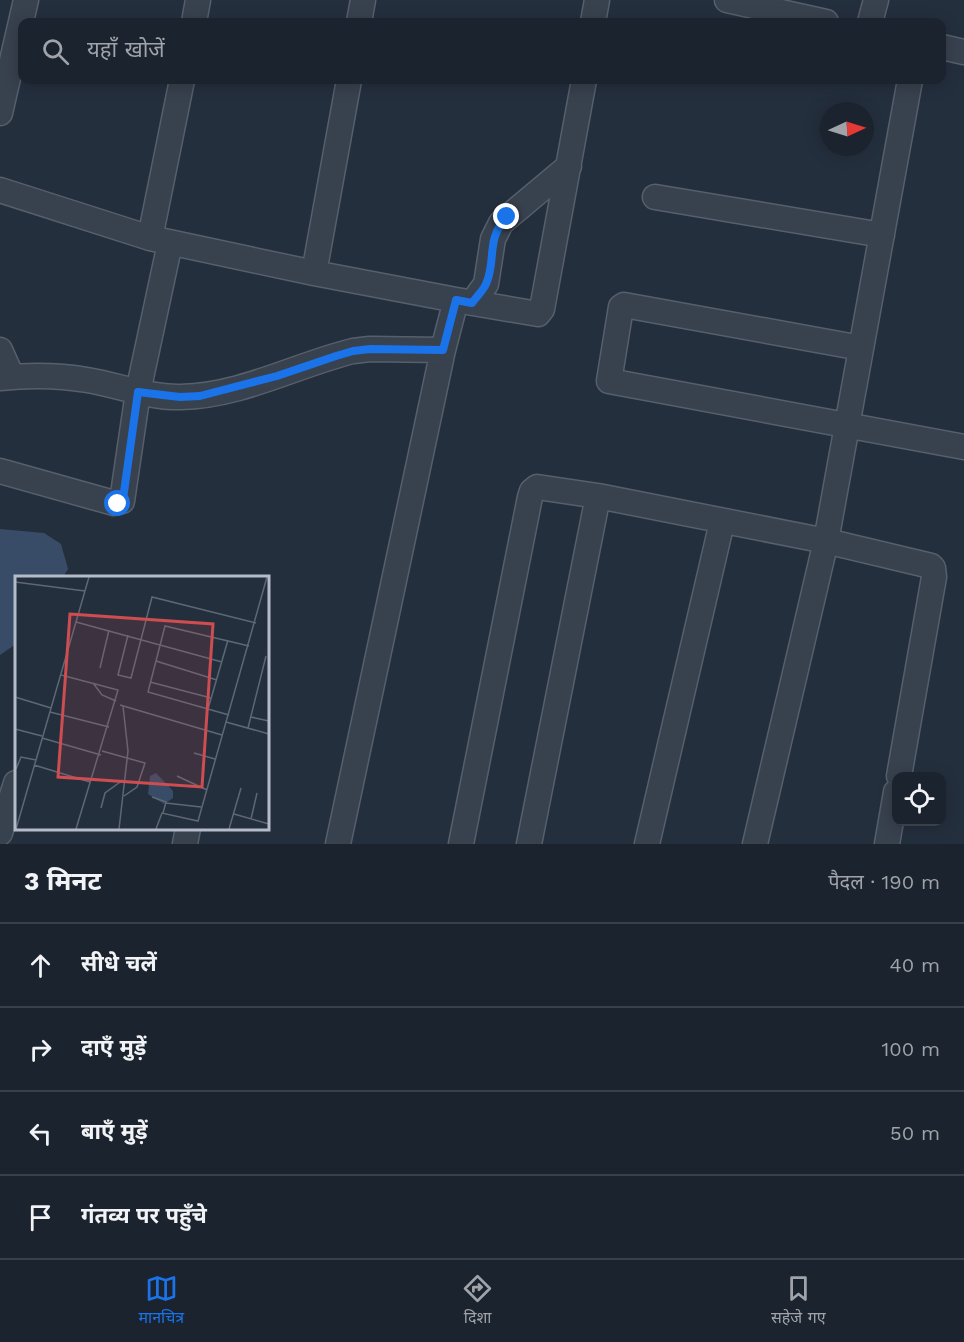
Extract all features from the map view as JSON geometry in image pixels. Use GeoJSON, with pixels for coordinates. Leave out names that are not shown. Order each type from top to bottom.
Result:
{"type":"FeatureCollection","features":[{"type":"Feature","properties":{"kind":"street"},"geometry":{"type":"LineString","coordinates":[[22,18],[26,0]]}},
{"type":"Feature","properties":{"kind":"street"},"geometry":{"type":"LineString","coordinates":[[195,18],[198,0]]}},
{"type":"Feature","properties":{"kind":"street"},"geometry":{"type":"LineString","coordinates":[[360,18],[363,0]]}},
{"type":"Feature","properties":{"kind":"street"},"geometry":{"type":"LineString","coordinates":[[594,18],[597,0]]}},
{"type":"Feature","properties":{"kind":"street"},"geometry":{"type":"LineString","coordinates":[[727,0],[808,18]]}},
{"type":"Feature","properties":{"kind":"street"},"geometry":{"type":"LineString","coordinates":[[871,18],[876,0]]}},
{"type":"Feature","properties":{"kind":"street"},"geometry":{"type":"LineString","coordinates":[[0,113],[18,35]]}},
{"type":"Feature","properties":{"kind":"street"},"geometry":{"type":"LineString","coordinates":[[946,48],[964,52]]}},
{"type":"Feature","properties":{"kind":"street"},"geometry":{"type":"LineString","coordinates":[[0,471],[120,503],[123,499],[181,84]]}},
{"type":"Feature","properties":{"kind":"street"},"geometry":{"type":"LineString","coordinates":[[314,273],[348,84]]}},
{"type":"Feature","properties":{"kind":"street"},"geometry":{"type":"LineString","coordinates":[[0,190],[160,241],[314,273],[535,314],[541,312],[583,84]]}},
{"type":"Feature","properties":{"kind":"street"},"geometry":{"type":"LineString","coordinates":[[755,844],[826,541],[909,84]]}},
{"type":"Feature","properties":{"kind":"street"},"geometry":{"type":"LineString","coordinates":[[338,844],[443,350],[464,302],[486,284],[493,239],[501,223],[569,166]]}},
{"type":"Feature","properties":{"kind":"street"},"geometry":{"type":"LineString","coordinates":[[655,197],[882,236]]}},
{"type":"Feature","properties":{"kind":"street"},"geometry":{"type":"LineString","coordinates":[[861,348],[625,305],[621,308],[610,382],[964,447]]}},
{"type":"Feature","properties":{"kind":"street"},"geometry":{"type":"LineString","coordinates":[[0,350],[6,377],[36,374],[86,380],[138,392],[180,397],[200,396],[277,376],[353,351],[370,349],[443,350]]}},
{"type":"Feature","properties":{"kind":"street"},"geometry":{"type":"LineString","coordinates":[[461,844],[532,491],[540,487],[598,496],[826,541],[928,564],[933,568],[934,577],[900,772]]}},
{"type":"Feature","properties":{"kind":"street"},"geometry":{"type":"LineString","coordinates":[[529,844],[598,496]]}},
{"type":"Feature","properties":{"kind":"street"},"geometry":{"type":"LineString","coordinates":[[647,844],[722,522]]}},
{"type":"Feature","properties":{"kind":"street"},"geometry":{"type":"LineString","coordinates":[[0,833],[15,786]]}},
{"type":"Feature","properties":{"kind":"street"},"geometry":{"type":"LineString","coordinates":[[887,844],[892,818]]}},
{"type":"Feature","properties":{"kind":"street"},"geometry":{"type":"LineString","coordinates":[[186,844],[188,829]]}},
{"type":"Feature","properties":{"kind":"water"},"geometry":{"type":"Polygon","coordinates":[[[0,529],[44,533],[61,544],[68,569],[64,576],[15,576],[15,645],[0,655],[0,529]]]}},
{"type":"Feature","properties":{"kind":"route"},"geometry":{"type":"LineString","coordinates":[[118,504],[123,499],[138,392],[161,396],[200,396],[277,376],[353,351],[370,349],[443,350],[456,300],[472,303],[486,284],[493,239],[496,230],[507,217]]}}]}
